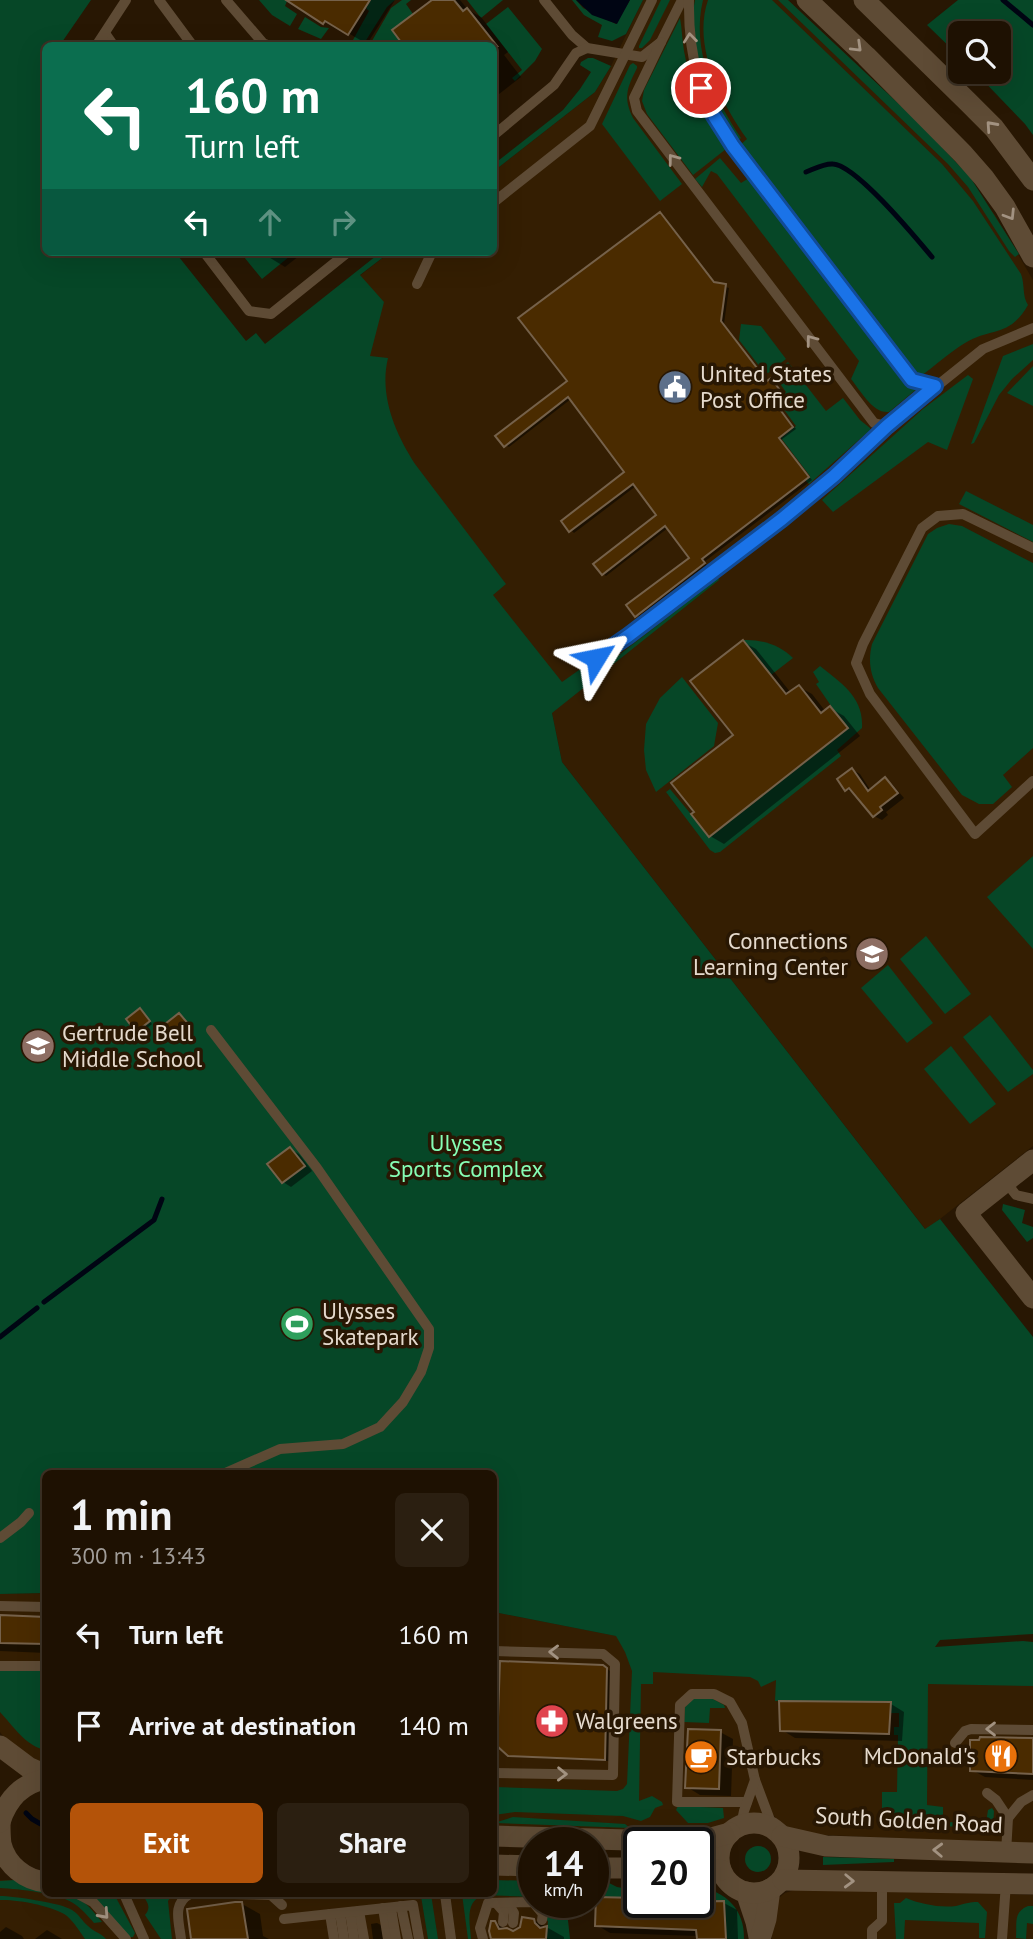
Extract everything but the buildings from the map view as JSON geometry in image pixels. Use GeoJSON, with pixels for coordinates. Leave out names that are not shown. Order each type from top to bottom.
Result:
{"type":"FeatureCollection","features":[{"type":"Feature","properties":{"kind":"main road"},"geometry":{"type":"LineString","coordinates":[[807,0],[866,56],[977,170],[1005,207],[1033,257]]}},
{"type":"Feature","properties":{"kind":"main road"},"geometry":{"type":"LineString","coordinates":[[864,0],[993,128],[1033,180]]}},
{"type":"Feature","properties":{"kind":"main road"},"geometry":{"type":"LineString","coordinates":[[1033,1160],[966,1213],[1033,1298]]}},
{"type":"Feature","properties":{"kind":"main road"},"geometry":{"type":"LineString","coordinates":[[0,1746],[42,1775]]}},
{"type":"Feature","properties":{"kind":"main road"},"geometry":{"type":"LineString","coordinates":[[1,1817],[22,1788],[42,1778]]}},
{"type":"Feature","properties":{"kind":"main road"},"geometry":{"type":"LineString","coordinates":[[0,1783],[0,1837],[11,1874],[42,1881]]}},
{"type":"Feature","properties":{"kind":"main road"},"geometry":{"type":"LineString","coordinates":[[497,1836],[697,1842],[756,1823],[777,1832],[788,1849],[789,1861],[776,1884],[760,1939]]}},
{"type":"Feature","properties":{"kind":"main road"},"geometry":{"type":"LineString","coordinates":[[735,1829],[723,1842],[719,1859],[725,1878],[734,1887],[746,1892],[757,1894],[776,1884],[1033,1884]]}},
{"type":"Feature","properties":{"kind":"main road","name":"South Golden Road"},"geometry":{"type":"LineString","coordinates":[[777,1832],[826,1846],[1033,1853]]}},
{"type":"Feature","properties":{"kind":"main road"},"geometry":{"type":"LineString","coordinates":[[497,1865],[518,1866]]}},
{"type":"Feature","properties":{"kind":"main road"},"geometry":{"type":"LineString","coordinates":[[714,1870],[721,1870]]}},
{"type":"Feature","properties":{"kind":"main road"},"geometry":{"type":"LineString","coordinates":[[746,1892],[760,1939]]}},
{"type":"Feature","properties":{"kind":"lane"},"geometry":{"type":"LineString","coordinates":[[98,42],[126,0]]}},
{"type":"Feature","properties":{"kind":"lane"},"geometry":{"type":"LineString","coordinates":[[159,0],[190,42]]}},
{"type":"Feature","properties":{"kind":"lane"},"geometry":{"type":"LineString","coordinates":[[226,0],[262,42]]}},
{"type":"Feature","properties":{"kind":"lane"},"geometry":{"type":"LineString","coordinates":[[544,0],[587,48]]}},
{"type":"Feature","properties":{"kind":"lane"},"geometry":{"type":"LineString","coordinates":[[497,200],[590,126],[652,0]]}},
{"type":"Feature","properties":{"kind":"lane"},"geometry":{"type":"LineString","coordinates":[[682,0],[634,98],[636,111],[874,423],[887,426]]}},
{"type":"Feature","properties":{"kind":"lane"},"geometry":{"type":"LineString","coordinates":[[689,0],[688,22],[692,54],[701,88],[714,116],[733,146],[912,380],[935,386]]}},
{"type":"Feature","properties":{"kind":"lane"},"geometry":{"type":"LineString","coordinates":[[104,33],[111,42]]}},
{"type":"Feature","properties":{"kind":"lane"},"geometry":{"type":"LineString","coordinates":[[497,133],[554,86],[576,53],[587,48],[642,57],[661,43]]}},
{"type":"Feature","properties":{"kind":"lane"},"geometry":{"type":"LineString","coordinates":[[207,256],[249,311],[271,314],[343,256]]}},
{"type":"Feature","properties":{"kind":"lane"},"geometry":{"type":"LineString","coordinates":[[417,285],[430,256]]}},
{"type":"Feature","properties":{"kind":"lane"},"geometry":{"type":"LineString","coordinates":[[581,660],[596,658],[628,636],[782,519],[834,476],[887,426],[983,349],[1033,328]]}},
{"type":"Feature","properties":{"kind":"lane"},"geometry":{"type":"LineString","coordinates":[[1033,548],[963,514],[938,516],[922,528],[856,663],[870,694],[975,834],[1033,781]]}},
{"type":"Feature","properties":{"kind":"lane"},"geometry":{"type":"LineString","coordinates":[[211,1030],[317,1168],[429,1329],[429,1348],[421,1372],[403,1402],[380,1427],[343,1444],[280,1449],[232,1470]]}},
{"type":"Feature","properties":{"kind":"lane"},"geometry":{"type":"LineString","coordinates":[[1005,1181],[1016,1195],[1033,1199]]}},
{"type":"Feature","properties":{"kind":"lane"},"geometry":{"type":"LineString","coordinates":[[0,1538],[29,1513]]}},
{"type":"Feature","properties":{"kind":"lane"},"geometry":{"type":"LineString","coordinates":[[0,1606],[42,1607]]}},
{"type":"Feature","properties":{"kind":"lane"},"geometry":{"type":"LineString","coordinates":[[497,1651],[603,1654],[615,1664],[613,1775],[497,1773]]}},
{"type":"Feature","properties":{"kind":"lane"},"geometry":{"type":"LineString","coordinates":[[0,1666],[42,1667]]}},
{"type":"Feature","properties":{"kind":"lane"},"geometry":{"type":"LineString","coordinates":[[747,1802],[677,1802],[680,1705],[692,1694],[714,1695],[730,1702],[742,1723],[755,1780],[777,1832]]}},
{"type":"Feature","properties":{"kind":"lane"},"geometry":{"type":"LineString","coordinates":[[955,1743],[958,1737],[971,1729],[1033,1730]]}},
{"type":"Feature","properties":{"kind":"lane"},"geometry":{"type":"LineString","coordinates":[[735,1829],[755,1780]]}},
{"type":"Feature","properties":{"kind":"lane"},"geometry":{"type":"LineString","coordinates":[[986,1793],[996,1800],[1008,1818],[1006,1853]]}},
{"type":"Feature","properties":{"kind":"lane"},"geometry":{"type":"LineString","coordinates":[[1008,1818],[1021,1802],[1033,1795]]}},
{"type":"Feature","properties":{"kind":"lane"},"geometry":{"type":"LineString","coordinates":[[872,1939],[872,1930],[882,1921],[882,1882]]}},
{"type":"Feature","properties":{"kind":"lane"},"geometry":{"type":"LineString","coordinates":[[1002,1939],[1006,1884]]}},
{"type":"Feature","properties":{"kind":"lane"},"geometry":{"type":"LineString","coordinates":[[84,1897],[93,1902],[126,1939]]}},
{"type":"Feature","properties":{"kind":"lane"},"geometry":{"type":"LineString","coordinates":[[125,1897],[144,1939]]}},
{"type":"Feature","properties":{"kind":"lane"},"geometry":{"type":"LineString","coordinates":[[181,1939],[177,1914],[180,1902],[186,1897]]}},
{"type":"Feature","properties":{"kind":"lane"},"geometry":{"type":"LineString","coordinates":[[273,1897],[282,1905]]}},
{"type":"Feature","properties":{"kind":"lane"},"geometry":{"type":"LineString","coordinates":[[445,1897],[451,1939]]}},
{"type":"Feature","properties":{"kind":"lane"},"geometry":{"type":"LineString","coordinates":[[483,1939],[480,1928],[488,1903],[533,1902],[543,1914],[542,1920]]}},
{"type":"Feature","properties":{"kind":"lane"},"geometry":{"type":"LineString","coordinates":[[503,1903],[514,1913],[508,1923]]}},
{"type":"Feature","properties":{"kind":"lane"},"geometry":{"type":"LineString","coordinates":[[284,1919],[413,1905],[419,1939]]}},
{"type":"Feature","properties":{"kind":"lane"},"geometry":{"type":"LineString","coordinates":[[388,1939],[392,1907]]}},
{"type":"Feature","properties":{"kind":"lane"},"geometry":{"type":"LineString","coordinates":[[392,1907],[396,1939]]}},
{"type":"Feature","properties":{"kind":"lane"},"geometry":{"type":"LineString","coordinates":[[392,1907],[408,1939]]}},
{"type":"Feature","properties":{"kind":"lane"},"geometry":{"type":"LineString","coordinates":[[334,1939],[345,1912]]}},
{"type":"Feature","properties":{"kind":"lane"},"geometry":{"type":"LineString","coordinates":[[344,1939],[345,1912]]}},
{"type":"Feature","properties":{"kind":"lane"},"geometry":{"type":"LineString","coordinates":[[345,1912],[354,1939]]}},
{"type":"Feature","properties":{"kind":"lane"},"geometry":{"type":"LineString","coordinates":[[345,1912],[364,1939]]}},
{"type":"Feature","properties":{"kind":"shaded area"},"geometry":{"type":"Polygon","coordinates":[[[576,0],[630,0],[617,24],[592,15],[576,0]]]}},
{"type":"Feature","properties":{"kind":"shaded area"},"geometry":{"type":"Polygon","coordinates":[[[643,0],[788,0],[918,122],[995,215],[1033,280],[1033,1146],[926,1230],[562,762],[552,713],[256,357],[385,256],[497,256],[497,169],[595,92],[611,66],[643,0]]]}},
{"type":"Feature","properties":{"kind":"shaded area"},"geometry":{"type":"Polygon","coordinates":[[[42,1593],[42,1766],[16,1753],[0,1732],[0,1594],[42,1593]]]}},
{"type":"Feature","properties":{"kind":"shaded area"},"geometry":{"type":"Polygon","coordinates":[[[497,1613],[617,1636],[847,1671],[1033,1680],[1033,1844],[803,1834],[781,1825],[772,1813],[733,1818],[730,1824],[714,1831],[714,1827],[623,1827],[623,1831],[609,1830],[609,1827],[497,1826],[497,1613]]]}},
{"type":"Feature","properties":{"kind":"shaded area"},"geometry":{"type":"Polygon","coordinates":[[[497,1873],[518,1875],[518,1918],[568,1918],[570,1939],[0,1939],[0,1880],[15,1880],[42,1892],[42,1897],[497,1897],[497,1873]]]}},
{"type":"Feature","properties":{"kind":"shaded area"},"geometry":{"type":"Polygon","coordinates":[[[798,1889],[1033,1895],[1033,1939],[772,1939],[771,1910],[775,1901],[785,1893],[798,1889]]]}},
{"type":"Feature","properties":{"kind":"green space","name":"Ulysses Sports Complex"},"geometry":{"type":"Polygon","coordinates":[[[0,0],[91,0],[62,42],[42,42],[42,256],[178,256],[246,341],[256,333],[265,344],[376,256],[385,256],[360,275],[384,302],[370,356],[388,358],[387,400],[395,427],[415,464],[506,584],[493,595],[562,682],[579,670],[601,669],[718,578],[719,580],[552,713],[562,762],[925,1229],[940,1219],[1033,1337],[1033,1634],[940,1640],[935,1647],[1033,1642],[1033,1686],[928,1684],[927,1805],[943,1807],[943,1822],[986,1823],[988,1810],[992,1808],[993,1828],[972,1834],[960,1827],[908,1824],[893,1829],[882,1823],[882,1792],[897,1792],[898,1735],[894,1735],[894,1727],[899,1727],[899,1713],[890,1713],[891,1702],[775,1701],[776,1680],[761,1687],[758,1681],[750,1677],[653,1672],[653,1684],[641,1684],[639,1801],[652,1796],[663,1805],[655,1808],[650,1817],[641,1821],[623,1816],[515,1812],[497,1815],[497,1787],[623,1789],[627,1784],[632,1671],[616,1636],[497,1613],[497,1470],[42,1470],[42,1593],[0,1594],[0,0]]]}},
{"type":"Feature","properties":{"kind":"green space"},"geometry":{"type":"Polygon","coordinates":[[[259,0],[286,0],[285,6],[297,14],[290,26],[272,15],[259,0]]]}},
{"type":"Feature","properties":{"kind":"green space"},"geometry":{"type":"Polygon","coordinates":[[[371,0],[395,0],[387,7],[365,42],[325,41],[353,40],[369,11],[366,8],[371,0]]]}},
{"type":"Feature","properties":{"kind":"green space"},"geometry":{"type":"Polygon","coordinates":[[[402,0],[411,0],[406,4],[413,14],[405,42],[371,42],[391,8],[402,0]]]}},
{"type":"Feature","properties":{"kind":"green space"},"geometry":{"type":"Polygon","coordinates":[[[467,0],[503,0],[481,18],[467,0]]]}},
{"type":"Feature","properties":{"kind":"green space"},"geometry":{"type":"Polygon","coordinates":[[[572,0],[616,24],[630,0],[643,0],[626,34],[612,41],[598,37],[602,25],[584,15],[572,0]]]}},
{"type":"Feature","properties":{"kind":"green space"},"geometry":{"type":"Polygon","coordinates":[[[661,0],[670,0],[650,40],[639,48],[639,46],[661,0]]]}},
{"type":"Feature","properties":{"kind":"green space"},"geometry":{"type":"Polygon","coordinates":[[[695,0],[703,0],[700,37],[707,72],[722,106],[741,138],[736,142],[713,102],[702,73],[695,44],[695,0]]]}},
{"type":"Feature","properties":{"kind":"green space"},"geometry":{"type":"Polygon","coordinates":[[[708,0],[772,0],[942,164],[973,201],[1021,274],[1028,305],[1014,323],[965,343],[921,376],[912,373],[739,146],[747,139],[719,91],[706,55],[704,18],[708,0]]]}},
{"type":"Feature","properties":{"kind":"green space"},"geometry":{"type":"Polygon","coordinates":[[[778,0],[788,0],[918,122],[970,177],[1019,254],[1015,257],[1009,251],[968,187],[948,164],[778,0]]]}},
{"type":"Feature","properties":{"kind":"green space"},"geometry":{"type":"Polygon","coordinates":[[[958,0],[1033,0],[1033,135],[987,84],[1011,84],[1011,21],[948,21],[948,45],[927,25],[958,0]]]}},
{"type":"Feature","properties":{"kind":"green space"},"geometry":{"type":"Polygon","coordinates":[[[508,7],[542,49],[535,61],[515,81],[512,78],[522,70],[486,24],[508,7]]]}},
{"type":"Feature","properties":{"kind":"green space"},"geometry":{"type":"Polygon","coordinates":[[[305,17],[321,27],[329,28],[321,39],[298,29],[305,17]]]}},
{"type":"Feature","properties":{"kind":"green space"},"geometry":{"type":"Polygon","coordinates":[[[680,18],[683,47],[695,90],[726,149],[693,175],[647,114],[642,101],[644,90],[680,18]]]}},
{"type":"Feature","properties":{"kind":"green space"},"geometry":{"type":"Polygon","coordinates":[[[593,58],[611,66],[595,92],[497,169],[497,162],[563,110],[580,89],[591,72],[580,65],[581,62],[593,58]]]}},
{"type":"Feature","properties":{"kind":"green space"},"geometry":{"type":"Polygon","coordinates":[[[633,63],[637,68],[628,93],[630,111],[682,184],[660,201],[602,124],[633,63]]]}},
{"type":"Feature","properties":{"kind":"green space"},"geometry":{"type":"Polygon","coordinates":[[[720,158],[741,183],[749,178],[902,376],[909,384],[919,387],[889,412],[883,412],[872,405],[851,379],[859,361],[717,174],[711,171],[702,187],[695,179],[720,158]]]}},
{"type":"Feature","properties":{"kind":"green space"},"geometry":{"type":"Polygon","coordinates":[[[243,256],[290,256],[262,279],[243,256]]]}},
{"type":"Feature","properties":{"kind":"green space"},"geometry":{"type":"Polygon","coordinates":[[[741,324],[761,326],[786,359],[768,373],[764,372],[739,340],[741,324]]]}},
{"type":"Feature","properties":{"kind":"green space"},"geometry":{"type":"Polygon","coordinates":[[[1033,344],[1033,360],[999,395],[974,443],[971,444],[1003,356],[1033,344]]]}},
{"type":"Feature","properties":{"kind":"green space"},"geometry":{"type":"Polygon","coordinates":[[[788,362],[826,411],[843,398],[870,428],[809,484],[805,480],[810,476],[781,438],[796,426],[777,400],[786,392],[773,374],[788,362]]]}},
{"type":"Feature","properties":{"kind":"green space"},"geometry":{"type":"Polygon","coordinates":[[[1033,366],[1033,406],[1007,393],[1033,366]]]}},
{"type":"Feature","properties":{"kind":"green space"},"geometry":{"type":"Polygon","coordinates":[[[968,375],[973,379],[947,450],[928,442],[833,512],[822,500],[923,409],[968,375]]]}},
{"type":"Feature","properties":{"kind":"green space"},"geometry":{"type":"Polygon","coordinates":[[[966,491],[1033,525],[1033,542],[959,504],[966,491]]]}},
{"type":"Feature","properties":{"kind":"green space"},"geometry":{"type":"Polygon","coordinates":[[[949,524],[962,526],[1033,563],[1033,748],[1003,775],[1012,787],[993,804],[979,804],[962,795],[878,688],[870,667],[872,644],[928,534],[949,524]]]}},
{"type":"Feature","properties":{"kind":"green space"},"geometry":{"type":"Polygon","coordinates":[[[743,640],[770,644],[793,658],[771,675],[743,640]]]}},
{"type":"Feature","properties":{"kind":"green space"},"geometry":{"type":"Polygon","coordinates":[[[820,666],[855,699],[862,717],[862,728],[837,750],[841,756],[720,852],[715,853],[666,792],[670,789],[710,837],[847,729],[816,684],[819,682],[813,672],[820,666]]]}},
{"type":"Feature","properties":{"kind":"green space"},"geometry":{"type":"Polygon","coordinates":[[[682,677],[718,723],[714,746],[656,792],[646,770],[646,724],[660,698],[682,677]]]}},
{"type":"Feature","properties":{"kind":"green space"},"geometry":{"type":"Polygon","coordinates":[[[1033,856],[1033,949],[987,897],[1033,856]]]}},
{"type":"Feature","properties":{"kind":"green space"},"geometry":{"type":"Polygon","coordinates":[[[926,936],[971,994],[945,1014],[900,959],[926,936]]]}},
{"type":"Feature","properties":{"kind":"green space"},"geometry":{"type":"Polygon","coordinates":[[[888,965],[933,1023],[907,1043],[861,988],[888,965]]]}},
{"type":"Feature","properties":{"kind":"green space"},"geometry":{"type":"Polygon","coordinates":[[[990,1015],[1033,1070],[1033,1074],[1008,1092],[963,1037],[990,1015]]]}},
{"type":"Feature","properties":{"kind":"green space"},"geometry":{"type":"Polygon","coordinates":[[[951,1046],[996,1104],[970,1124],[924,1069],[951,1046]]]}},
{"type":"Feature","properties":{"kind":"green space"},"geometry":{"type":"Polygon","coordinates":[[[1003,1204],[1025,1210],[1022,1223],[1033,1227],[1033,1238],[1027,1242],[1002,1210],[1003,1204]]]}},
{"type":"Feature","properties":{"kind":"green space"},"geometry":{"type":"Polygon","coordinates":[[[0,1670],[42,1671],[42,1749],[26,1740],[0,1712],[0,1670]]]}},
{"type":"Feature","properties":{"kind":"green space"},"geometry":{"type":"Polygon","coordinates":[[[691,1699],[713,1699],[725,1708],[710,1708],[709,1723],[684,1722],[685,1707],[691,1699]]]}},
{"type":"Feature","properties":{"kind":"green space"},"geometry":{"type":"Polygon","coordinates":[[[678,1806],[723,1808],[724,1818],[708,1823],[688,1823],[676,1810],[678,1806]]]}},
{"type":"Feature","properties":{"kind":"green space"},"geometry":{"type":"Polygon","coordinates":[[[513,1817],[625,1824],[629,1827],[623,1828],[497,1823],[513,1817]]]}},
{"type":"Feature","properties":{"kind":"green space"},"geometry":{"type":"Polygon","coordinates":[[[758,1846],[767,1850],[771,1859],[767,1868],[758,1872],[749,1868],[745,1859],[749,1850],[758,1846]]]}},
{"type":"Feature","properties":{"kind":"green space"},"geometry":{"type":"Polygon","coordinates":[[[823,1857],[894,1859],[894,1862],[823,1865],[823,1857]]]}},
{"type":"Feature","properties":{"kind":"green space"},"geometry":{"type":"Polygon","coordinates":[[[15,1880],[42,1887],[42,1893],[0,1888],[0,1881],[15,1880]]]}},
{"type":"Feature","properties":{"kind":"green space"},"geometry":{"type":"Polygon","coordinates":[[[497,1880],[518,1881],[518,1896],[497,1896],[497,1880]]]}},
{"type":"Feature","properties":{"kind":"green space"},"geometry":{"type":"Polygon","coordinates":[[[609,1883],[623,1888],[623,1898],[609,1897],[609,1883]]]}},
{"type":"Feature","properties":{"kind":"green space"},"geometry":{"type":"Polygon","coordinates":[[[714,1892],[725,1898],[737,1911],[744,1939],[726,1939],[724,1901],[714,1901],[714,1892]]]}},
{"type":"Feature","properties":{"kind":"green space"},"geometry":{"type":"Polygon","coordinates":[[[0,1896],[67,1907],[106,1939],[85,1939],[70,1918],[54,1909],[25,1902],[0,1900],[0,1896]]]}},
{"type":"Feature","properties":{"kind":"green space"},"geometry":{"type":"Polygon","coordinates":[[[57,1897],[78,1899],[102,1922],[94,1923],[82,1910],[57,1897]]]}},
{"type":"Feature","properties":{"kind":"green space"},"geometry":{"type":"Polygon","coordinates":[[[93,1897],[116,1897],[135,1933],[133,1937],[129,1937],[93,1897]]]}},
{"type":"Feature","properties":{"kind":"green space"},"geometry":{"type":"Polygon","coordinates":[[[144,1897],[171,1897],[168,1901],[172,1939],[161,1939],[145,1915],[147,1902],[144,1897]]]}},
{"type":"Feature","properties":{"kind":"green space"},"geometry":{"type":"Polygon","coordinates":[[[421,1897],[431,1897],[438,1939],[428,1939],[421,1897]]]}},
{"type":"Feature","properties":{"kind":"green space"},"geometry":{"type":"Polygon","coordinates":[[[462,1897],[480,1897],[471,1907],[471,1939],[468,1939],[462,1897]]]}},
{"type":"Feature","properties":{"kind":"green space"},"geometry":{"type":"Polygon","coordinates":[[[906,1898],[943,1906],[978,1902],[987,1912],[985,1938],[979,1938],[979,1923],[905,1920],[904,1939],[896,1939],[894,1903],[900,1903],[906,1898]]]}},
{"type":"Feature","properties":{"kind":"green space"},"geometry":{"type":"Polygon","coordinates":[[[1028,1906],[1033,1906],[1033,1924],[1027,1923],[1026,1939],[1016,1938],[1018,1915],[1028,1906]]]}},
{"type":"Feature","properties":{"kind":"green space"},"geometry":{"type":"Polygon","coordinates":[[[568,1918],[570,1939],[546,1939],[546,1920],[568,1918]]]}},
{"type":"Feature","properties":{"kind":"waterway"},"geometry":{"type":"LineString","coordinates":[[1003,0],[1033,25]]}},
{"type":"Feature","properties":{"kind":"waterway"},"geometry":{"type":"LineString","coordinates":[[806,172],[833,164],[856,176],[932,257]]}},
{"type":"Feature","properties":{"kind":"waterway"},"geometry":{"type":"LineString","coordinates":[[44,1302],[154,1220],[162,1199]]}},
{"type":"Feature","properties":{"kind":"waterway"},"geometry":{"type":"LineString","coordinates":[[0,1337],[37,1308]]}},
{"type":"Feature","properties":{"kind":"waterway"},"geometry":{"type":"LineString","coordinates":[[26,1813],[42,1825]]}},
{"type":"Feature","properties":{"kind":"place","name":"United States Post Office"},"geometry":{"type":"Point","coordinates":[675,387]}},
{"type":"Feature","properties":{"kind":"place","name":"Connections Learning Center"},"geometry":{"type":"Point","coordinates":[872,954]}},
{"type":"Feature","properties":{"kind":"place","name":"Gertrude Bell Middle School"},"geometry":{"type":"Point","coordinates":[38,1046]}},
{"type":"Feature","properties":{"kind":"place","name":"Ulysses Skatepark"},"geometry":{"type":"Point","coordinates":[297,1324]}},
{"type":"Feature","properties":{"kind":"place","name":"Walgreens"},"geometry":{"type":"Point","coordinates":[552,1721]}},
{"type":"Feature","properties":{"kind":"place","name":"McDonald's"},"geometry":{"type":"Point","coordinates":[1001,1756]}},
{"type":"Feature","properties":{"kind":"place","name":"Starbucks"},"geometry":{"type":"Point","coordinates":[701,1757]}},
{"type":"Feature","properties":{"kind":"route"},"geometry":{"type":"LineString","coordinates":[[596,658],[782,519],[935,386],[912,380],[733,146],[714,116],[701,88]]}}]}
